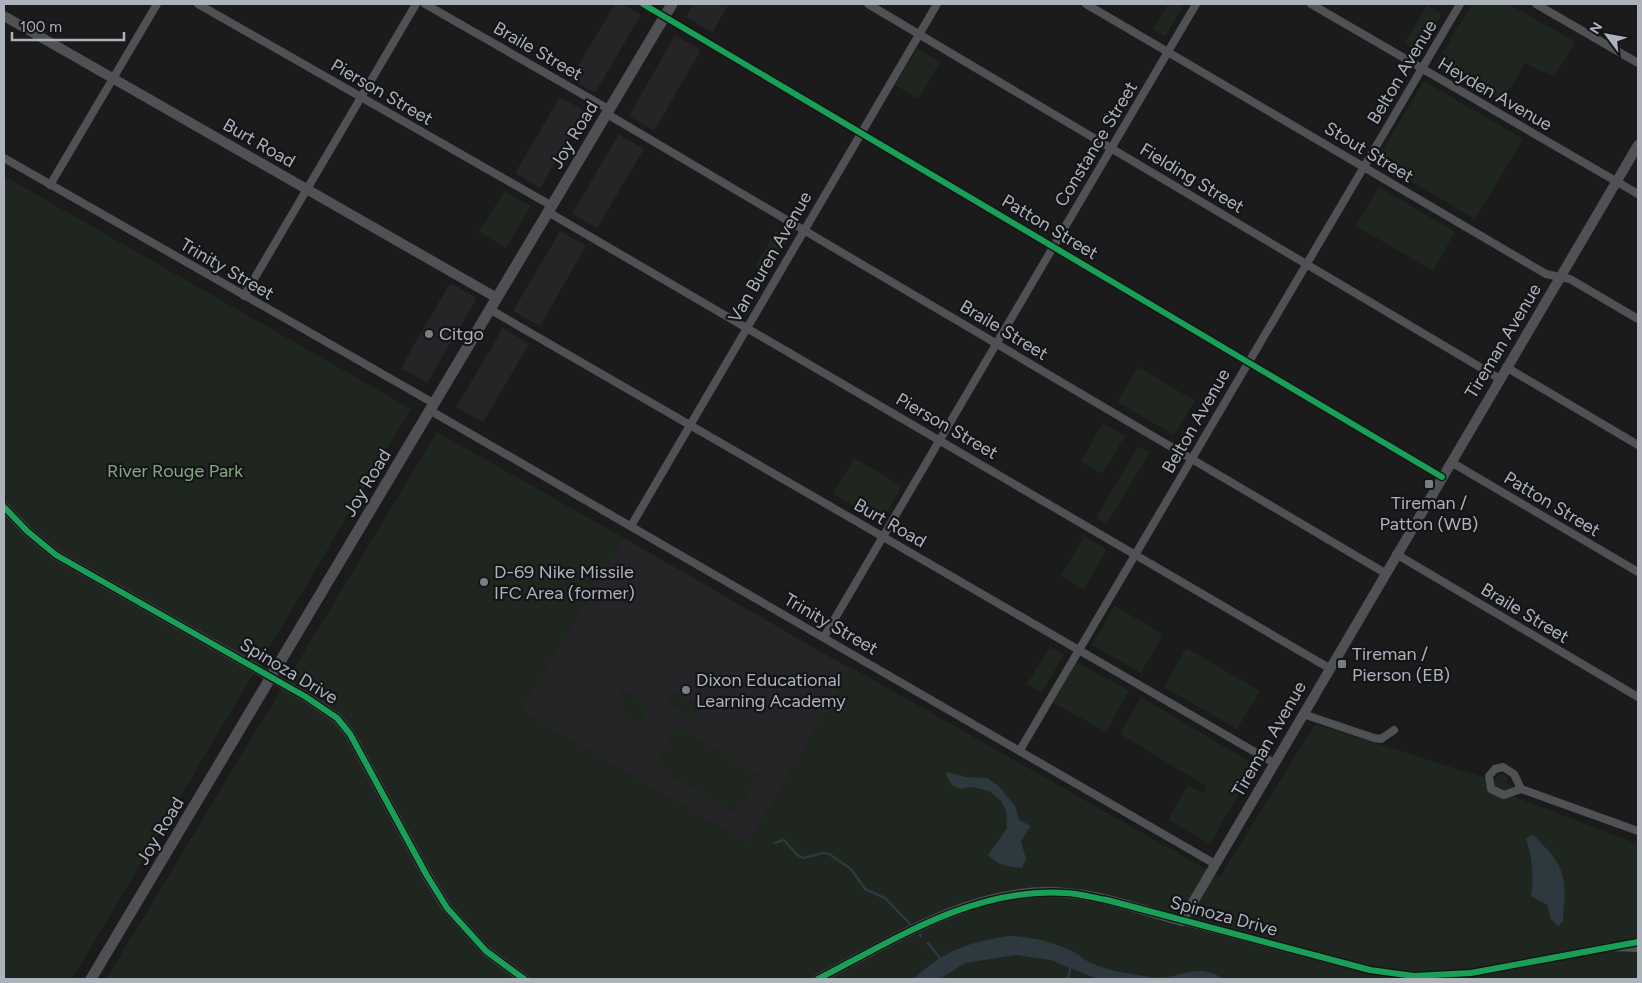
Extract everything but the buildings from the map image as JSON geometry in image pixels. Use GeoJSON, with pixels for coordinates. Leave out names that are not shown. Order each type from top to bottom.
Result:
{"type":"FeatureCollection","features":[{"type":"Feature","properties":{"kind":"main road","name":"Joy Road"},"geometry":{"type":"LineString","coordinates":[[91,979],[672,4]]}},
{"type":"Feature","properties":{"kind":"street"},"geometry":{"type":"LineString","coordinates":[[50,185],[158,4]]}},
{"type":"Feature","properties":{"kind":"street","name":"Pierson Street"},"geometry":{"type":"LineString","coordinates":[[198,4],[361,97],[746,327],[1329,668]]}},
{"type":"Feature","properties":{"kind":"street"},"geometry":{"type":"LineString","coordinates":[[244,296],[416,4]]}},
{"type":"Feature","properties":{"kind":"street","name":"Braile Street"},"geometry":{"type":"LineString","coordinates":[[425,4],[609,112],[803,230],[997,342],[1190,459],[1385,573]]}},
{"type":"Feature","properties":{"kind":"street","name":"Patton Street"},"geometry":{"type":"LineString","coordinates":[[643,4],[1442,477]]}},
{"type":"Feature","properties":{"kind":"street","name":"Fielding Street"},"geometry":{"type":"LineString","coordinates":[[868,4],[1306,262],[1500,379]]}},
{"type":"Feature","properties":{"kind":"street","name":"Van Buren Avenue"},"geometry":{"type":"LineString","coordinates":[[631,526],[937,4]]}},
{"type":"Feature","properties":{"kind":"street","name":"Stout Street"},"geometry":{"type":"LineString","coordinates":[[1086,4],[1546,274],[1570,279],[1638,319]]}},
{"type":"Feature","properties":{"kind":"street","name":"Constance Street"},"geometry":{"type":"LineString","coordinates":[[824,637],[1196,4]]}},
{"type":"Feature","properties":{"kind":"street","name":"Heyden Avenue"},"geometry":{"type":"LineString","coordinates":[[1311,4],[1638,194]]}},
{"type":"Feature","properties":{"kind":"street","name":"Belton Avenue"},"geometry":{"type":"LineString","coordinates":[[1020,750],[1363,165],[1460,4]]}},
{"type":"Feature","properties":{"kind":"street"},"geometry":{"type":"LineString","coordinates":[[1536,4],[1638,63]]}},
{"type":"Feature","properties":{"kind":"street","name":"Burt Road"},"geometry":{"type":"LineString","coordinates":[[4,16],[498,298]]}},
{"type":"Feature","properties":{"kind":"street","name":"Tireman Avenue"},"geometry":{"type":"LineString","coordinates":[[1182,921],[1638,145]]}},
{"type":"Feature","properties":{"kind":"street","name":"Trinity Street"},"geometry":{"type":"LineString","coordinates":[[4,158],[244,296],[631,526],[1215,864]]}},
{"type":"Feature","properties":{"kind":"street","name":"Burt Road"},"geometry":{"type":"LineString","coordinates":[[491,310],[1274,763]]}},
{"type":"Feature","properties":{"kind":"street"},"geometry":{"type":"LineString","coordinates":[[1506,367],[1638,445]]}},
{"type":"Feature","properties":{"kind":"street","name":"Patton Street"},"geometry":{"type":"LineString","coordinates":[[1451,462],[1638,572]]}},
{"type":"Feature","properties":{"kind":"street","name":"Spinoza Drive"},"geometry":{"type":"LineString","coordinates":[[4,507],[26,532],[60,558],[323,707],[345,727],[447,908],[486,951],[524,979]]}},
{"type":"Feature","properties":{"kind":"street","name":"Braile Street"},"geometry":{"type":"LineString","coordinates":[[1396,554],[1638,697]]}},
{"type":"Feature","properties":{"kind":"street"},"geometry":{"type":"LineString","coordinates":[[1304,714],[1374,738],[1381,739],[1394,730]]}},
{"type":"Feature","properties":{"kind":"street"},"geometry":{"type":"LineString","coordinates":[[1521,789],[1514,774],[1507,768],[1499,768],[1489,776],[1489,785],[1495,793],[1504,795],[1521,789],[1638,831]]}},
{"type":"Feature","properties":{"kind":"street","name":"Spinoza Drive"},"geometry":{"type":"LineString","coordinates":[[818,979],[964,907],[1022,893],[1066,893],[1107,900],[1370,970],[1414,976],[1471,973],[1613,946],[1638,948]]}},
{"type":"Feature","properties":{"kind":"street"},"geometry":{"type":"LineString","coordinates":[[1613,946],[1638,942]]}},
{"type":"Feature","properties":{"kind":"shaded area"},"geometry":{"type":"Polygon","coordinates":[[[615,4],[623,4],[641,15],[595,93],[570,79],[615,4]]]}},
{"type":"Feature","properties":{"kind":"shaded area"},"geometry":{"type":"Polygon","coordinates":[[[693,4],[729,4],[712,33],[686,17],[693,4]]]}},
{"type":"Feature","properties":{"kind":"shaded area"},"geometry":{"type":"Polygon","coordinates":[[[675,35],[701,50],[654,131],[629,116],[675,35]]]}},
{"type":"Feature","properties":{"kind":"shaded area"},"geometry":{"type":"Polygon","coordinates":[[[560,97],[585,111],[540,188],[515,173],[560,97]]]}},
{"type":"Feature","properties":{"kind":"shaded area"},"geometry":{"type":"Polygon","coordinates":[[[619,134],[644,149],[597,228],[572,214],[619,134]]]}},
{"type":"Feature","properties":{"kind":"shaded area"},"geometry":{"type":"Polygon","coordinates":[[[560,231],[586,246],[540,326],[513,311],[560,231]]]}},
{"type":"Feature","properties":{"kind":"shaded area"},"geometry":{"type":"Polygon","coordinates":[[[450,283],[477,298],[427,383],[401,368],[450,283]]]}},
{"type":"Feature","properties":{"kind":"shaded area"},"geometry":{"type":"Polygon","coordinates":[[[503,328],[529,344],[483,422],[456,407],[503,328]]]}},
{"type":"Feature","properties":{"kind":"shaded area","name":"Dixon Educational Learning Academy"},"geometry":{"type":"Polygon","coordinates":[[[624,538],[851,669],[748,844],[520,711],[624,538]]]}},
{"type":"Feature","properties":{"kind":"shaded area"},"geometry":{"type":"Polygon","coordinates":[[[947,772],[966,777],[987,778],[999,786],[1015,806],[1019,820],[1031,826],[1021,841],[1026,859],[1022,868],[1004,865],[988,855],[1007,828],[1006,811],[1001,801],[989,791],[972,787],[960,789],[952,785],[946,775],[947,772]]]}},
{"type":"Feature","properties":{"kind":"shaded area"},"geometry":{"type":"Polygon","coordinates":[[[1531,835],[1551,854],[1564,880],[1563,922],[1558,926],[1551,919],[1547,905],[1531,896],[1532,868],[1526,839],[1531,835]]]}},
{"type":"Feature","properties":{"kind":"shaded area"},"geometry":{"type":"Polygon","coordinates":[[[1009,936],[1033,938],[1049,942],[1075,952],[1091,963],[1120,972],[1161,977],[1204,971],[1224,979],[1097,979],[1051,960],[1016,955],[965,963],[940,979],[913,979],[935,961],[957,949],[981,941],[1009,936]]]}},
{"type":"Feature","properties":{"kind":"green space"},"geometry":{"type":"Polygon","coordinates":[[[1168,4],[1184,4],[1165,36],[1153,29],[1168,4]]]}},
{"type":"Feature","properties":{"kind":"green space"},"geometry":{"type":"Polygon","coordinates":[[[1472,4],[1508,4],[1576,42],[1554,77],[1525,63],[1502,102],[1436,64],[1472,4]]]}},
{"type":"Feature","properties":{"kind":"green space"},"geometry":{"type":"Polygon","coordinates":[[[1427,5],[1442,14],[1419,52],[1405,43],[1427,5]]]}},
{"type":"Feature","properties":{"kind":"green space"},"geometry":{"type":"Polygon","coordinates":[[[917,49],[940,62],[918,99],[895,85],[917,49]]]}},
{"type":"Feature","properties":{"kind":"green space"},"geometry":{"type":"Polygon","coordinates":[[[1424,81],[1523,139],[1475,219],[1376,161],[1424,81]]]}},
{"type":"Feature","properties":{"kind":"green space","name":"River Rouge Park"},"geometry":{"type":"Polygon","coordinates":[[[4,176],[411,409],[72,979],[4,979],[4,176]]]}},
{"type":"Feature","properties":{"kind":"green space"},"geometry":{"type":"Polygon","coordinates":[[[1379,187],[1455,232],[1433,271],[1356,226],[1379,187]]]}},
{"type":"Feature","properties":{"kind":"green space"},"geometry":{"type":"Polygon","coordinates":[[[504,191],[531,206],[506,248],[479,232],[504,191]]]}},
{"type":"Feature","properties":{"kind":"green space"},"geometry":{"type":"Polygon","coordinates":[[[776,231],[788,238],[767,274],[755,266],[776,231]]]}},
{"type":"Feature","properties":{"kind":"green space"},"geometry":{"type":"Polygon","coordinates":[[[1138,367],[1195,401],[1174,435],[1117,402],[1138,367]]]}},
{"type":"Feature","properties":{"kind":"green space"},"geometry":{"type":"Polygon","coordinates":[[[1103,423],[1125,436],[1102,474],[1081,461],[1103,423]]]}},
{"type":"Feature","properties":{"kind":"green space"},"geometry":{"type":"Polygon","coordinates":[[[437,432],[624,538],[520,711],[748,844],[851,669],[847,665],[1220,877],[1315,724],[1495,781],[1498,775],[1504,774],[1508,778],[1507,784],[1516,787],[1512,796],[1638,844],[1638,979],[106,979],[437,432]]]}},
{"type":"Feature","properties":{"kind":"green space"},"geometry":{"type":"Polygon","coordinates":[[[1139,446],[1150,452],[1107,524],[1096,518],[1139,446]]]}},
{"type":"Feature","properties":{"kind":"green space"},"geometry":{"type":"Polygon","coordinates":[[[854,458],[902,486],[881,522],[833,494],[854,458]]]}},
{"type":"Feature","properties":{"kind":"green space"},"geometry":{"type":"Polygon","coordinates":[[[1084,536],[1107,550],[1084,589],[1061,576],[1084,536]]]}},
{"type":"Feature","properties":{"kind":"green space"},"geometry":{"type":"Polygon","coordinates":[[[1115,606],[1163,634],[1141,673],[1092,645],[1115,606]]]}},
{"type":"Feature","properties":{"kind":"green space"},"geometry":{"type":"Polygon","coordinates":[[[1050,647],[1064,655],[1041,693],[1027,684],[1050,647]]]}},
{"type":"Feature","properties":{"kind":"green space"},"geometry":{"type":"Polygon","coordinates":[[[1186,648],[1260,691],[1237,729],[1164,687],[1186,648]]]}},
{"type":"Feature","properties":{"kind":"green space"},"geometry":{"type":"Polygon","coordinates":[[[1077,662],[1129,691],[1106,732],[1053,703],[1077,662]]]}},
{"type":"Feature","properties":{"kind":"green space"},"geometry":{"type":"Polygon","coordinates":[[[622,689],[650,705],[639,724],[611,707],[622,689]]]}},
{"type":"Feature","properties":{"kind":"green space"},"geometry":{"type":"Polygon","coordinates":[[[673,691],[697,704],[696,707],[700,709],[694,719],[666,702],[673,691]]]}},
{"type":"Feature","properties":{"kind":"green space"},"geometry":{"type":"Polygon","coordinates":[[[1141,697],[1255,765],[1210,844],[1168,820],[1188,785],[1203,793],[1206,786],[1120,734],[1141,697]]]}},
{"type":"Feature","properties":{"kind":"green space"},"geometry":{"type":"Polygon","coordinates":[[[677,726],[760,775],[737,814],[654,766],[677,726]]]}},
{"type":"Feature","properties":{"kind":"waterway"},"geometry":{"type":"LineString","coordinates":[[775,843],[784,840],[797,855],[803,858],[823,853],[829,854],[851,869],[865,889],[885,898],[912,926]]}},
{"type":"Feature","properties":{"kind":"waterway"},"geometry":{"type":"LineString","coordinates":[[928,943],[940,958]]}},
{"type":"Feature","properties":{"kind":"waterway"},"geometry":{"type":"LineString","coordinates":[[1068,979],[1071,964]]}},
{"type":"Feature","properties":{"kind":"cycle path"},"geometry":{"type":"LineString","coordinates":[[643,4],[1442,477]]}},
{"type":"Feature","properties":{"kind":"cycle path"},"geometry":{"type":"LineString","coordinates":[[4,507],[27,531],[56,555],[306,697],[337,718],[350,734],[426,874],[447,908],[486,951],[524,979]]}},
{"type":"Feature","properties":{"kind":"cycle path"},"geometry":{"type":"LineString","coordinates":[[818,979],[937,919],[967,907],[999,898],[1031,893],[1070,893],[1107,900],[1370,970],[1414,976],[1471,973],[1638,942]]}},
{"type":"Feature","properties":{"kind":"place","name":"Citgo"},"geometry":{"type":"Point","coordinates":[429,334]}},
{"type":"Feature","properties":{"kind":"place","name":"Tireman / Patton (WB)"},"geometry":{"type":"Point","coordinates":[1429,484]}},
{"type":"Feature","properties":{"kind":"place","name":"D-69 Nike Missile IFC Area (former)"},"geometry":{"type":"Point","coordinates":[484,582]}},
{"type":"Feature","properties":{"kind":"place","name":"Tireman / Pierson (EB)"},"geometry":{"type":"Point","coordinates":[1342,664]}},
{"type":"Feature","properties":{"kind":"place","name":"Dixon Educational Learning Academy"},"geometry":{"type":"Point","coordinates":[686,690]}}]}
